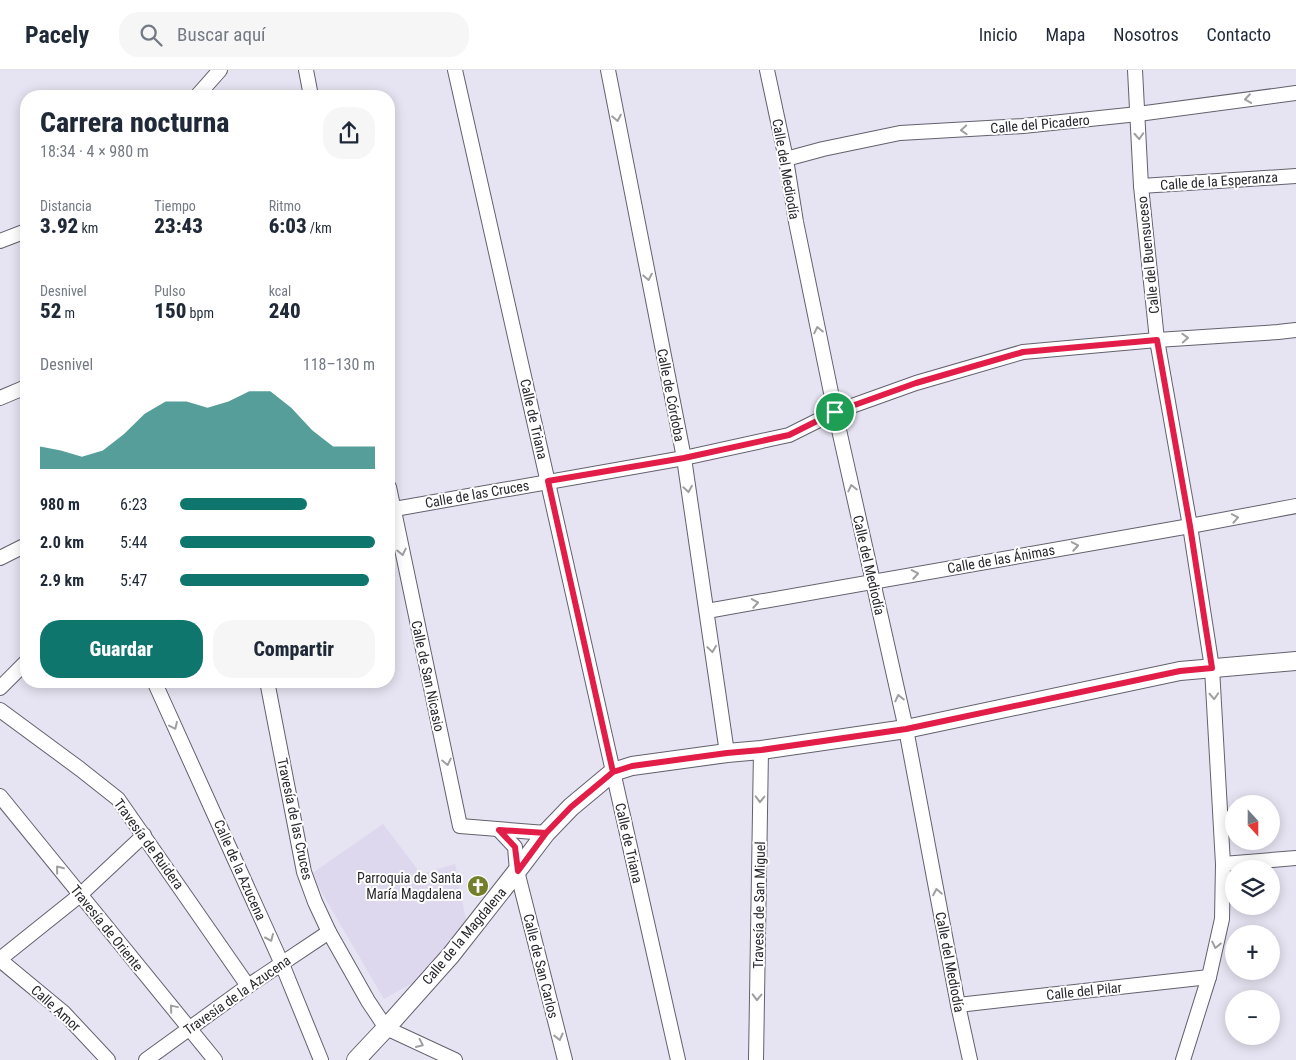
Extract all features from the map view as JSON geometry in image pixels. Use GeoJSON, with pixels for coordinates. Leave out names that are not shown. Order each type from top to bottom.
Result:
{"type":"FeatureCollection","features":[{"type":"Feature","properties":{"kind":"street"},"geometry":{"type":"LineString","coordinates":[[202,90],[220,70]]}},
{"type":"Feature","properties":{"kind":"street"},"geometry":{"type":"LineString","coordinates":[[306,70],[310,90]]}},
{"type":"Feature","properties":{"kind":"street","name":"Calle de Triana"},"geometry":{"type":"LineString","coordinates":[[455,70],[678,1060]]}},
{"type":"Feature","properties":{"kind":"street","name":"Calle de Córdoba"},"geometry":{"type":"LineString","coordinates":[[608,70],[684,458],[727,753]]}},
{"type":"Feature","properties":{"kind":"street","name":"Calle del Mediodía"},"geometry":{"type":"LineString","coordinates":[[767,70],[835,412],[906,729],[970,1060]]}},
{"type":"Feature","properties":{"kind":"street","name":"Calle del Buensuceso"},"geometry":{"type":"LineString","coordinates":[[1135,70],[1141,186],[1157,340],[1190,526],[1212,668],[1223,864],[1222,919],[1210,977],[1183,1060]]}},
{"type":"Feature","properties":{"kind":"street","name":"Calle del Picadero"},"geometry":{"type":"LineString","coordinates":[[786,159],[823,149],[900,133],[1023,126],[1138,114],[1296,93]]}},
{"type":"Feature","properties":{"kind":"street","name":"Calle de la Esperanza"},"geometry":{"type":"LineString","coordinates":[[1141,186],[1296,176]]}},
{"type":"Feature","properties":{"kind":"street"},"geometry":{"type":"LineString","coordinates":[[0,241],[20,233]]}},
{"type":"Feature","properties":{"kind":"street","name":"Calle de las Cruces"},"geometry":{"type":"LineString","coordinates":[[395,508],[684,458],[789,435],[835,412],[916,383],[1023,352],[1296,330]]}},
{"type":"Feature","properties":{"kind":"street"},"geometry":{"type":"LineString","coordinates":[[0,398],[20,390]]}},
{"type":"Feature","properties":{"kind":"street","name":"Calle de las Ánimas"},"geometry":{"type":"LineString","coordinates":[[707,611],[1296,506]]}},
{"type":"Feature","properties":{"kind":"street","name":"Calle de San Nicasio"},"geometry":{"type":"LineString","coordinates":[[395,527],[460,826],[499,830]]}},
{"type":"Feature","properties":{"kind":"street"},"geometry":{"type":"LineString","coordinates":[[0,558],[20,548]]}},
{"type":"Feature","properties":{"kind":"street","name":"Calle de la Magdalena"},"geometry":{"type":"LineString","coordinates":[[356,1060],[451,955],[546,833],[571,807],[613,772],[632,766],[906,729],[1180,671],[1296,661]]}},
{"type":"Feature","properties":{"kind":"street"},"geometry":{"type":"LineString","coordinates":[[0,688],[20,668]]}},
{"type":"Feature","properties":{"kind":"street","name":"Calle de la Azucena"},"geometry":{"type":"LineString","coordinates":[[157,688],[282,964],[321,1060]]}},
{"type":"Feature","properties":{"kind":"street","name":"Travesía de las Cruces"},"geometry":{"type":"LineString","coordinates":[[268,688],[304,872],[329,932],[368,1001],[386,1028]]}},
{"type":"Feature","properties":{"kind":"street","name":"Travesía de Ruidera"},"geometry":{"type":"LineString","coordinates":[[0,710],[118,799],[248,986]]}},
{"type":"Feature","properties":{"kind":"street","name":"Travesía de San Miguel"},"geometry":{"type":"LineString","coordinates":[[756,1060],[761,750]]}},
{"type":"Feature","properties":{"kind":"street","name":"Travesía de Oriente"},"geometry":{"type":"LineString","coordinates":[[0,796],[215,1060]]}},
{"type":"Feature","properties":{"kind":"street"},"geometry":{"type":"LineString","coordinates":[[499,830],[546,833]]}},
{"type":"Feature","properties":{"kind":"street","name":"Calle de San Carlos"},"geometry":{"type":"LineString","coordinates":[[499,830],[515,847],[518,871],[565,1060]]}},
{"type":"Feature","properties":{"kind":"street"},"geometry":{"type":"LineString","coordinates":[[0,959],[80,895],[144,835]]}},
{"type":"Feature","properties":{"kind":"street"},"geometry":{"type":"LineString","coordinates":[[1223,864],[1296,858]]}},
{"type":"Feature","properties":{"kind":"street","name":"Travesía de la Azucena"},"geometry":{"type":"LineString","coordinates":[[146,1060],[248,986],[329,932]]}},
{"type":"Feature","properties":{"kind":"street","name":"Calle Amor"},"geometry":{"type":"LineString","coordinates":[[0,959],[64,1012],[108,1060]]}},
{"type":"Feature","properties":{"kind":"street","name":"Calle del Pilar"},"geometry":{"type":"LineString","coordinates":[[958,1005],[1210,977]]}},
{"type":"Feature","properties":{"kind":"street"},"geometry":{"type":"LineString","coordinates":[[386,1028],[455,1060]]}},
{"type":"Feature","properties":{"kind":"shaded area"},"geometry":{"type":"Polygon","coordinates":[[[383,824],[421,874],[455,864],[467,925],[424,975],[384,999],[311,874],[383,824]]]}},
{"type":"Feature","properties":{"kind":"place","name":"Parroquia de Santa María Magdalena"},"geometry":{"type":"Point","coordinates":[478,886]}},
{"type":"Feature","properties":{"kind":"route"},"geometry":{"type":"LineString","coordinates":[[835,412],[789,435],[684,458],[548,481],[613,772],[571,807],[546,833],[518,871],[515,847],[499,830],[546,833],[571,807],[613,772],[632,766],[906,729],[1180,671],[1212,668],[1190,526],[1157,340],[1023,352],[916,383],[835,412]]}}]}
